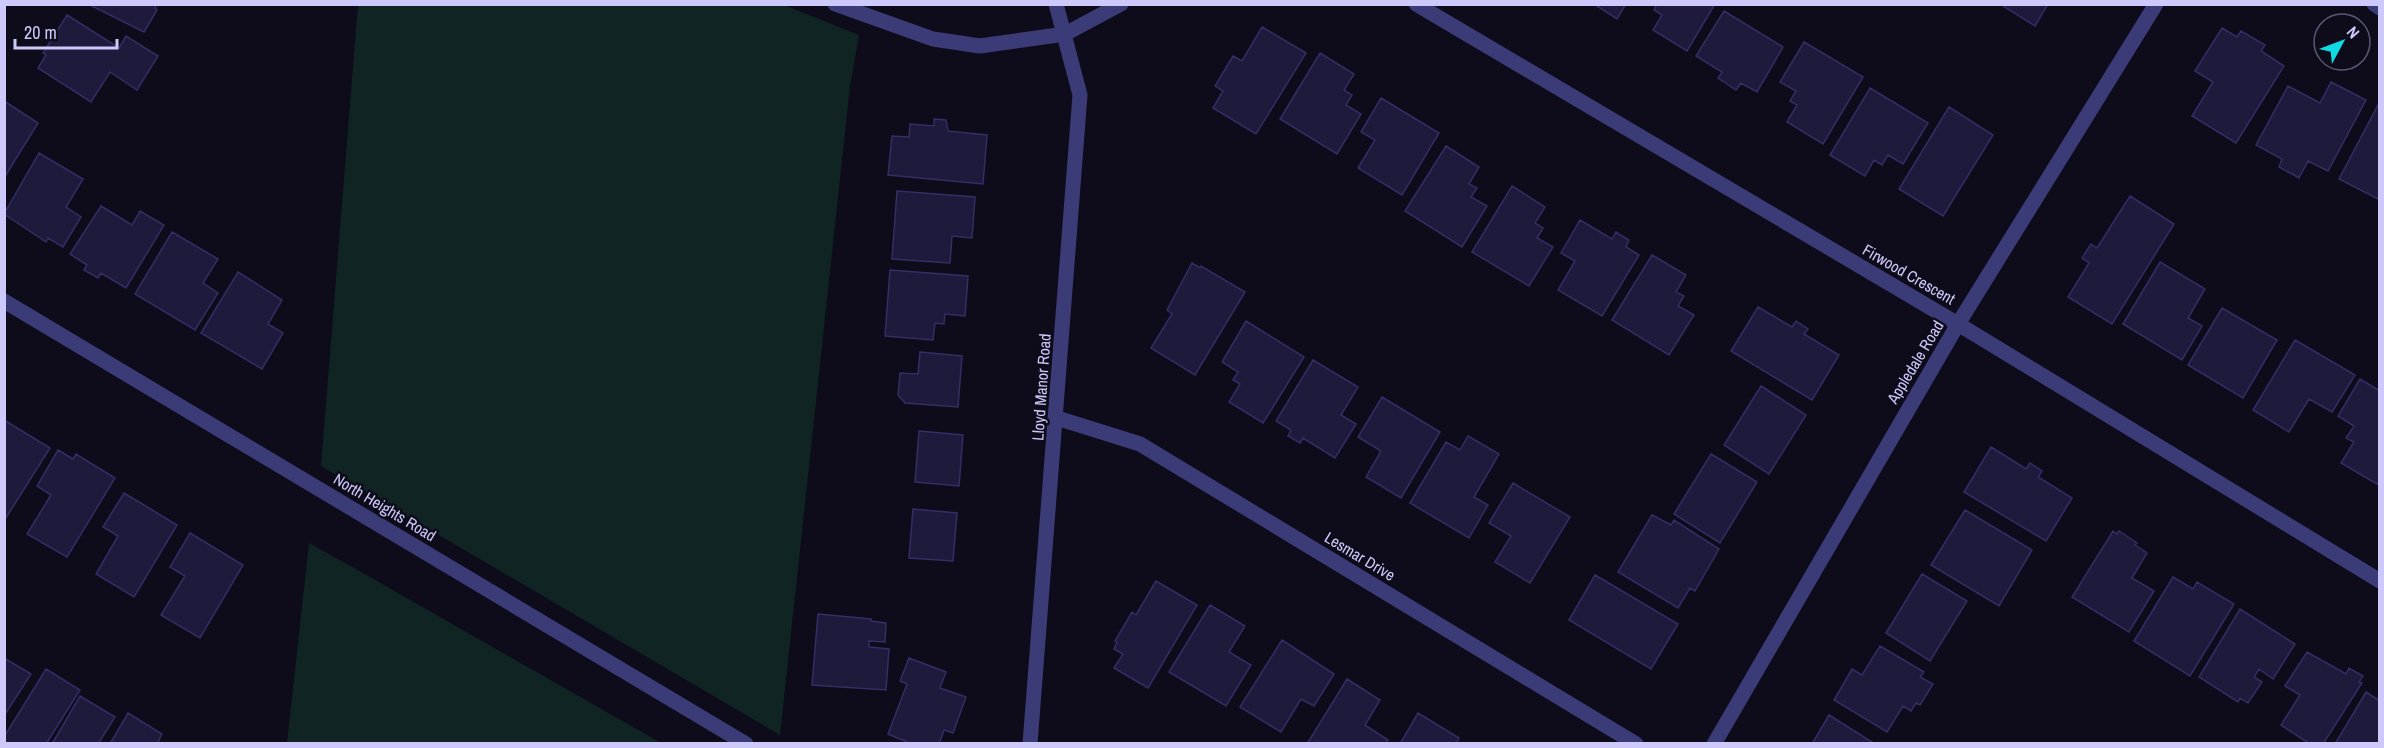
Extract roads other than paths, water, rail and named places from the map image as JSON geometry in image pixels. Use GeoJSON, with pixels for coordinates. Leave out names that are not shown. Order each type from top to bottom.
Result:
{"type":"FeatureCollection","features":[{"type":"Feature","properties":{"kind":"street"},"geometry":{"type":"LineString","coordinates":[[835,4],[933,39],[980,46],[1065,34],[1121,4]]}},
{"type":"Feature","properties":{"kind":"street","name":"Lloyd Manor Road"},"geometry":{"type":"LineString","coordinates":[[1030,744],[1057,418],[1080,95],[1056,4]]}},
{"type":"Feature","properties":{"kind":"street","name":"Firwood Crescent"},"geometry":{"type":"LineString","coordinates":[[1416,4],[1958,324],[2379,581]]}},
{"type":"Feature","properties":{"kind":"street","name":"Appledale Road"},"geometry":{"type":"LineString","coordinates":[[1714,744],[1958,324],[2156,4]]}},
{"type":"Feature","properties":{"kind":"street"},"geometry":{"type":"LineString","coordinates":[[2374,4],[2379,8]]}},
{"type":"Feature","properties":{"kind":"street","name":"North Heights Road"},"geometry":{"type":"LineString","coordinates":[[4,301],[746,744]]}},
{"type":"Feature","properties":{"kind":"street","name":"Lesmar Drive"},"geometry":{"type":"LineString","coordinates":[[1057,418],[1140,444],[1636,744]]}}]}
